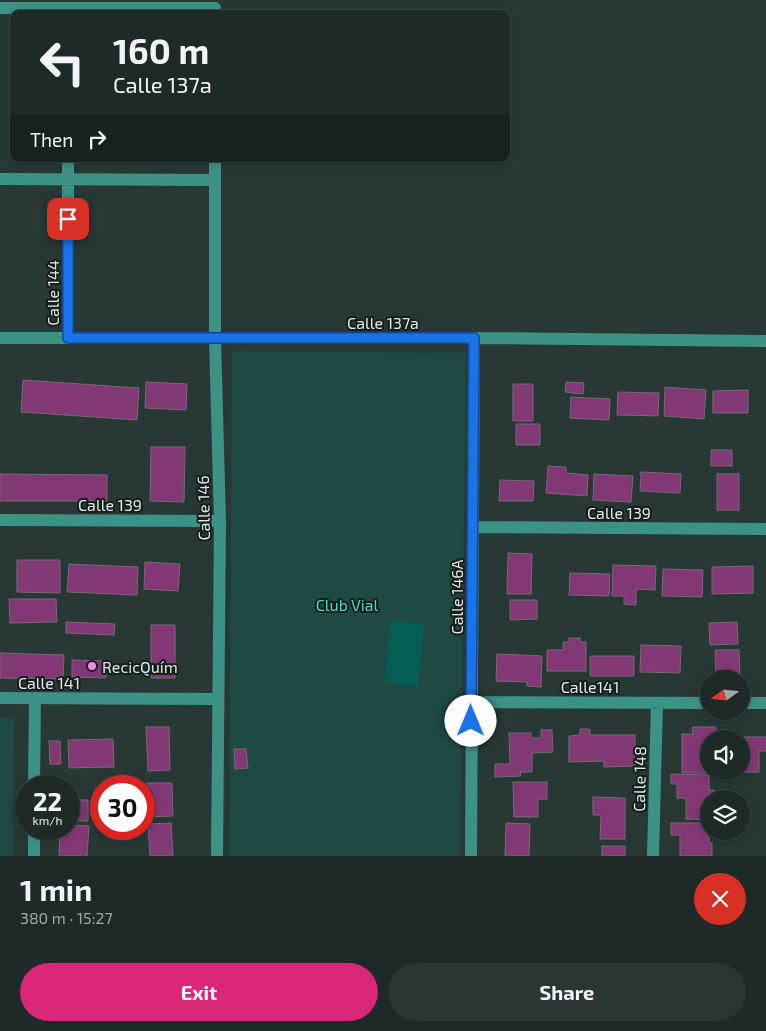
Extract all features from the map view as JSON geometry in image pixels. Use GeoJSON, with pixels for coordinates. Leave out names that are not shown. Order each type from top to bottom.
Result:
{"type":"FeatureCollection","features":[{"type":"Feature","properties":{"kind":"street"},"geometry":{"type":"LineString","coordinates":[[0,8],[215,7]]}},
{"type":"Feature","properties":{"kind":"street","name":"Calle 144"},"geometry":{"type":"LineString","coordinates":[[68,162],[68,338]]}},
{"type":"Feature","properties":{"kind":"street","name":"Calle 146"},"geometry":{"type":"LineString","coordinates":[[215,162],[215,339],[220,521],[217,856]]}},
{"type":"Feature","properties":{"kind":"street"},"geometry":{"type":"LineString","coordinates":[[0,179],[215,180]]}},
{"type":"Feature","properties":{"kind":"street","name":"Calle 137a"},"geometry":{"type":"LineString","coordinates":[[0,338],[474,338],[766,341]]}},
{"type":"Feature","properties":{"kind":"street","name":"Calle 146A"},"geometry":{"type":"LineString","coordinates":[[471,856],[474,338]]}},
{"type":"Feature","properties":{"kind":"street","name":"Calle 139"},"geometry":{"type":"LineString","coordinates":[[0,520],[220,521]]}},
{"type":"Feature","properties":{"kind":"street","name":"Calle 139"},"geometry":{"type":"LineString","coordinates":[[473,527],[766,529]]}},
{"type":"Feature","properties":{"kind":"street","name":"Calle 141"},"geometry":{"type":"LineString","coordinates":[[0,698],[218,699]]}},
{"type":"Feature","properties":{"kind":"street"},"geometry":{"type":"LineString","coordinates":[[34,775],[35,698]]}},
{"type":"Feature","properties":{"kind":"street","name":"Calle141"},"geometry":{"type":"LineString","coordinates":[[471,702],[700,703]]}},
{"type":"Feature","properties":{"kind":"street","name":"Calle 148"},"geometry":{"type":"LineString","coordinates":[[653,856],[657,703]]}},
{"type":"Feature","properties":{"kind":"street"},"geometry":{"type":"LineString","coordinates":[[750,703],[766,704]]}},
{"type":"Feature","properties":{"kind":"street"},"geometry":{"type":"LineString","coordinates":[[34,840],[34,856]]}},
{"type":"Feature","properties":{"kind":"green space","name":"Club Vial"},"geometry":{"type":"Polygon","coordinates":[[[232,351],[466,353],[460,856],[229,856],[232,351]]]}},
{"type":"Feature","properties":{"kind":"green space"},"geometry":{"type":"Polygon","coordinates":[[[0,718],[14,718],[13,856],[0,856],[0,718]]]}},
{"type":"Feature","properties":{"kind":"shaded area"},"geometry":{"type":"Polygon","coordinates":[[[391,621],[424,624],[418,686],[385,683],[391,621]]]}},
{"type":"Feature","properties":{"kind":"building"},"geometry":{"type":"Polygon","coordinates":[[[23,380],[139,388],[137,420],[21,412],[23,380]]]}},
{"type":"Feature","properties":{"kind":"building"},"geometry":{"type":"Polygon","coordinates":[[[146,382],[187,384],[186,410],[145,408],[146,382]]]}},
{"type":"Feature","properties":{"kind":"building"},"geometry":{"type":"Polygon","coordinates":[[[566,382],[584,383],[583,394],[565,392],[566,382]]]}},
{"type":"Feature","properties":{"kind":"building"},"geometry":{"type":"Polygon","coordinates":[[[513,384],[533,384],[533,421],[513,421],[513,384]]]}},
{"type":"Feature","properties":{"kind":"building"},"geometry":{"type":"Polygon","coordinates":[[[665,387],[706,390],[704,419],[664,416],[665,387]]]}},
{"type":"Feature","properties":{"kind":"building"},"geometry":{"type":"Polygon","coordinates":[[[748,390],[748,413],[713,413],[713,391],[748,390]]]}},
{"type":"Feature","properties":{"kind":"building"},"geometry":{"type":"Polygon","coordinates":[[[618,392],[659,393],[658,416],[617,415],[618,392]]]}},
{"type":"Feature","properties":{"kind":"building"},"geometry":{"type":"Polygon","coordinates":[[[571,397],[610,399],[609,420],[570,418],[571,397]]]}},
{"type":"Feature","properties":{"kind":"building"},"geometry":{"type":"Polygon","coordinates":[[[516,424],[540,424],[540,445],[516,445],[516,424]]]}},
{"type":"Feature","properties":{"kind":"building"},"geometry":{"type":"Polygon","coordinates":[[[151,447],[185,447],[184,502],[150,501],[151,447]]]}},
{"type":"Feature","properties":{"kind":"building"},"geometry":{"type":"Polygon","coordinates":[[[711,450],[732,450],[732,466],[711,466],[711,450]]]}},
{"type":"Feature","properties":{"kind":"building"},"geometry":{"type":"Polygon","coordinates":[[[548,466],[566,467],[566,473],[588,475],[587,496],[546,493],[548,466]]]}},
{"type":"Feature","properties":{"kind":"building"},"geometry":{"type":"Polygon","coordinates":[[[641,472],[681,474],[680,493],[640,491],[641,472]]]}},
{"type":"Feature","properties":{"kind":"building"},"geometry":{"type":"Polygon","coordinates":[[[0,474],[107,475],[107,501],[0,501],[0,474]]]}},
{"type":"Feature","properties":{"kind":"building"},"geometry":{"type":"Polygon","coordinates":[[[594,474],[633,476],[631,502],[593,500],[594,474]]]}},
{"type":"Feature","properties":{"kind":"building"},"geometry":{"type":"Polygon","coordinates":[[[717,474],[739,474],[739,510],[717,510],[717,474]]]}},
{"type":"Feature","properties":{"kind":"building"},"geometry":{"type":"Polygon","coordinates":[[[500,480],[534,481],[533,501],[499,501],[500,480]]]}},
{"type":"Feature","properties":{"kind":"building"},"geometry":{"type":"Polygon","coordinates":[[[508,553],[532,554],[531,594],[507,594],[508,553]]]}},
{"type":"Feature","properties":{"kind":"building"},"geometry":{"type":"Polygon","coordinates":[[[17,560],[60,560],[60,593],[17,592],[17,560]]]}},
{"type":"Feature","properties":{"kind":"building"},"geometry":{"type":"Polygon","coordinates":[[[145,562],[180,564],[178,591],[144,589],[145,562]]]}},
{"type":"Feature","properties":{"kind":"building"},"geometry":{"type":"Polygon","coordinates":[[[69,564],[138,567],[137,595],[67,592],[69,564]]]}},
{"type":"Feature","properties":{"kind":"building"},"geometry":{"type":"Polygon","coordinates":[[[613,565],[656,566],[655,590],[636,589],[636,605],[624,604],[624,596],[612,596],[613,565]]]}},
{"type":"Feature","properties":{"kind":"building"},"geometry":{"type":"Polygon","coordinates":[[[753,566],[753,593],[712,594],[712,567],[753,566]]]}},
{"type":"Feature","properties":{"kind":"building"},"geometry":{"type":"Polygon","coordinates":[[[663,569],[703,570],[702,597],[662,596],[663,569]]]}},
{"type":"Feature","properties":{"kind":"building"},"geometry":{"type":"Polygon","coordinates":[[[570,573],[610,574],[609,596],[569,595],[570,573]]]}},
{"type":"Feature","properties":{"kind":"building"},"geometry":{"type":"Polygon","coordinates":[[[9,599],[56,599],[57,622],[10,623],[9,599]]]}},
{"type":"Feature","properties":{"kind":"building"},"geometry":{"type":"Polygon","coordinates":[[[510,600],[537,600],[537,619],[510,620],[510,600]]]}},
{"type":"Feature","properties":{"kind":"building"},"geometry":{"type":"Polygon","coordinates":[[[66,622],[115,624],[114,635],[66,633],[66,622]]]}},
{"type":"Feature","properties":{"kind":"building"},"geometry":{"type":"Polygon","coordinates":[[[737,622],[738,644],[710,645],[709,623],[737,622]]]}},
{"type":"Feature","properties":{"kind":"building"},"geometry":{"type":"Polygon","coordinates":[[[151,625],[175,625],[175,678],[151,678],[151,625]]]}},
{"type":"Feature","properties":{"kind":"building"},"geometry":{"type":"Polygon","coordinates":[[[569,638],[580,638],[580,642],[586,642],[586,671],[547,671],[547,650],[563,650],[563,642],[569,642],[569,638]]]}},
{"type":"Feature","properties":{"kind":"building"},"geometry":{"type":"Polygon","coordinates":[[[641,645],[681,646],[680,673],[640,672],[641,645]]]}},
{"type":"Feature","properties":{"kind":"building"},"geometry":{"type":"Polygon","coordinates":[[[715,650],[739,650],[740,670],[716,670],[715,650]]]}},
{"type":"Feature","properties":{"kind":"building"},"geometry":{"type":"Polygon","coordinates":[[[0,653],[64,655],[63,679],[0,678],[0,653]]]}},
{"type":"Feature","properties":{"kind":"building"},"geometry":{"type":"Polygon","coordinates":[[[497,654],[542,656],[541,687],[527,686],[527,682],[496,681],[497,654]]]}},
{"type":"Feature","properties":{"kind":"building"},"geometry":{"type":"Polygon","coordinates":[[[590,656],[634,656],[634,676],[590,676],[590,656]]]}},
{"type":"Feature","properties":{"kind":"building"},"geometry":{"type":"Polygon","coordinates":[[[72,660],[106,661],[106,678],[72,677],[72,660]]]}},
{"type":"Feature","properties":{"kind":"building"},"geometry":{"type":"Polygon","coordinates":[[[146,727],[169,727],[170,770],[148,771],[146,727]]]}},
{"type":"Feature","properties":{"kind":"building"},"geometry":{"type":"Polygon","coordinates":[[[692,727],[716,727],[716,730],[700,730],[700,773],[682,773],[682,734],[693,734],[692,727]]]}},
{"type":"Feature","properties":{"kind":"building"},"geometry":{"type":"Polygon","coordinates":[[[580,729],[590,729],[590,735],[635,735],[635,766],[604,767],[604,761],[569,762],[569,736],[580,735],[580,729]]]}},
{"type":"Feature","properties":{"kind":"building"},"geometry":{"type":"Polygon","coordinates":[[[541,730],[552,730],[553,752],[532,753],[532,772],[520,772],[521,776],[495,777],[495,764],[510,764],[509,733],[531,733],[531,738],[541,738],[541,730]]]}},
{"type":"Feature","properties":{"kind":"building"},"geometry":{"type":"Polygon","coordinates":[[[750,737],[766,737],[766,751],[759,751],[759,772],[750,772],[750,737]]]}},
{"type":"Feature","properties":{"kind":"building"},"geometry":{"type":"Polygon","coordinates":[[[113,739],[114,767],[69,768],[68,740],[113,739]]]}},
{"type":"Feature","properties":{"kind":"building"},"geometry":{"type":"Polygon","coordinates":[[[49,741],[60,741],[61,764],[50,764],[49,741]]]}},
{"type":"Feature","properties":{"kind":"building"},"geometry":{"type":"Polygon","coordinates":[[[234,749],[246,749],[248,768],[235,769],[234,749]]]}},
{"type":"Feature","properties":{"kind":"building"},"geometry":{"type":"Polygon","coordinates":[[[671,774],[700,775],[700,780],[709,780],[709,790],[700,790],[700,820],[686,819],[686,798],[677,798],[677,784],[671,784],[671,774]]]}},
{"type":"Feature","properties":{"kind":"building"},"geometry":{"type":"Polygon","coordinates":[[[513,782],[547,782],[547,799],[538,799],[538,817],[514,817],[513,782]]]}},
{"type":"Feature","properties":{"kind":"building"},"geometry":{"type":"Polygon","coordinates":[[[155,783],[172,783],[173,816],[155,817],[155,783]]]}},
{"type":"Feature","properties":{"kind":"building"},"geometry":{"type":"Polygon","coordinates":[[[593,797],[625,798],[625,839],[600,839],[601,815],[593,815],[593,797]]]}},
{"type":"Feature","properties":{"kind":"building"},"geometry":{"type":"Polygon","coordinates":[[[80,800],[88,800],[88,821],[80,821],[80,800]]]}},
{"type":"Feature","properties":{"kind":"building"},"geometry":{"type":"Polygon","coordinates":[[[171,823],[173,856],[150,856],[149,840],[155,840],[155,824],[171,823]]]}},
{"type":"Feature","properties":{"kind":"building"},"geometry":{"type":"Polygon","coordinates":[[[506,823],[530,824],[529,856],[505,856],[506,823]]]}},
{"type":"Feature","properties":{"kind":"building"},"geometry":{"type":"Polygon","coordinates":[[[671,823],[700,823],[700,840],[709,840],[709,843],[712,843],[712,856],[680,856],[680,835],[671,835],[671,823]]]}},
{"type":"Feature","properties":{"kind":"building"},"geometry":{"type":"Polygon","coordinates":[[[80,826],[89,826],[87,856],[59,856],[60,840],[80,840],[80,826]]]}},
{"type":"Feature","properties":{"kind":"building"},"geometry":{"type":"Polygon","coordinates":[[[602,846],[625,846],[625,856],[602,856],[602,846]]]}},
{"type":"Feature","properties":{"kind":"place","name":"RecicQuím"},"geometry":{"type":"Point","coordinates":[92,666]}},
{"type":"Feature","properties":{"kind":"route"},"geometry":{"type":"LineString","coordinates":[[68,219],[68,338],[474,338],[471,721]]}}]}
